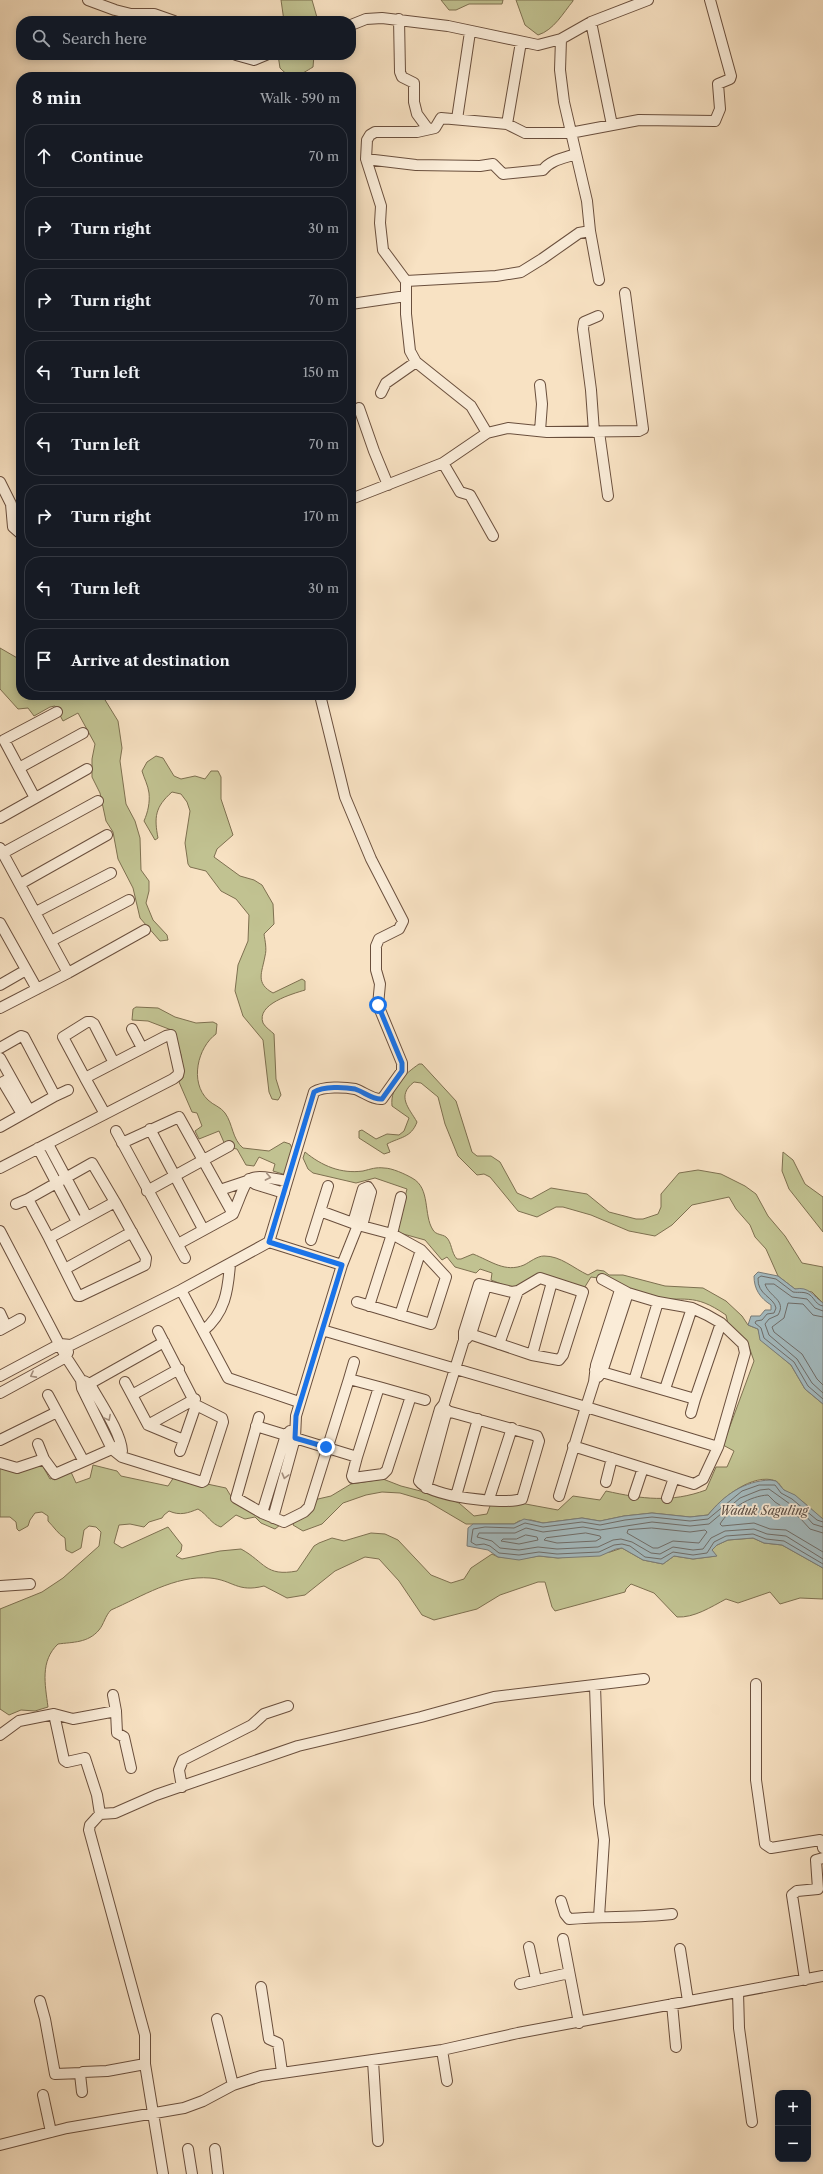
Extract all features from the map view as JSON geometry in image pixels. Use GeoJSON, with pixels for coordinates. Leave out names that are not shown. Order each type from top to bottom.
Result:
{"type":"FeatureCollection","features":[{"type":"Feature","properties":{"kind":"street"},"geometry":{"type":"LineString","coordinates":[[88,0],[131,14],[154,14],[160,16]]}},
{"type":"Feature","properties":{"kind":"street"},"geometry":{"type":"LineString","coordinates":[[356,23],[374,18],[400,20],[448,26],[470,32],[538,45],[560,39],[591,22],[648,0]]}},
{"type":"Feature","properties":{"kind":"street"},"geometry":{"type":"LineString","coordinates":[[487,432],[472,406],[416,362],[408,342],[406,280],[383,250],[380,225],[381,206],[366,159],[367,140],[370,135],[375,132],[417,132],[435,128],[441,118],[508,124],[525,133],[570,133],[639,120],[715,121],[718,117],[720,100],[718,84],[730,79],[731,76],[710,0]]}},
{"type":"Feature","properties":{"kind":"street"},"geometry":{"type":"LineString","coordinates":[[400,20],[400,72],[402,77],[414,83],[414,102],[417,114],[428,129]]}},
{"type":"Feature","properties":{"kind":"street"},"geometry":{"type":"LineString","coordinates":[[591,22],[612,125]]}},
{"type":"Feature","properties":{"kind":"street"},"geometry":{"type":"LineString","coordinates":[[457,119],[470,32]]}},
{"type":"Feature","properties":{"kind":"street"},"geometry":{"type":"LineString","coordinates":[[560,39],[560,70],[570,133],[587,201],[590,230],[599,280]]}},
{"type":"Feature","properties":{"kind":"street"},"geometry":{"type":"LineString","coordinates":[[508,124],[521,42]]}},
{"type":"Feature","properties":{"kind":"street"},"geometry":{"type":"LineString","coordinates":[[366,159],[416,165],[480,166],[493,164],[501,173],[506,174],[543,170],[546,165],[552,162],[576,154]]}},
{"type":"Feature","properties":{"kind":"street"},"geometry":{"type":"LineString","coordinates":[[406,280],[496,276],[521,272],[579,233],[590,230]]}},
{"type":"Feature","properties":{"kind":"street"},"geometry":{"type":"LineString","coordinates":[[356,498],[443,463],[487,432],[508,428],[540,431],[596,432],[639,431],[643,429],[625,293]]}},
{"type":"Feature","properties":{"kind":"street"},"geometry":{"type":"LineString","coordinates":[[356,303],[406,296]]}},
{"type":"Feature","properties":{"kind":"street"},"geometry":{"type":"LineString","coordinates":[[598,316],[584,322],[583,330],[596,432],[608,496]]}},
{"type":"Feature","properties":{"kind":"street"},"geometry":{"type":"LineString","coordinates":[[381,393],[386,383],[416,362]]}},
{"type":"Feature","properties":{"kind":"street"},"geometry":{"type":"LineString","coordinates":[[540,385],[542,404],[540,431]]}},
{"type":"Feature","properties":{"kind":"street"},"geometry":{"type":"LineString","coordinates":[[359,408],[388,485]]}},
{"type":"Feature","properties":{"kind":"street"},"geometry":{"type":"LineString","coordinates":[[443,463],[460,492],[470,495],[493,536]]}},
{"type":"Feature","properties":{"kind":"street"},"geometry":{"type":"LineString","coordinates":[[0,482],[11,504],[13,527],[16,530]]}},
{"type":"Feature","properties":{"kind":"street"},"geometry":{"type":"LineString","coordinates":[[0,1376],[60,1344],[71,1345],[181,1290],[269,1242],[316,1090],[341,1088],[356,1090],[378,1099],[382,1099],[402,1071],[403,1067],[378,1005],[380,984],[376,966],[379,939],[399,929],[403,921],[371,859],[345,797],[321,700]]}},
{"type":"Feature","properties":{"kind":"street"},"geometry":{"type":"LineString","coordinates":[[35,798],[2,738],[57,712]]}},
{"type":"Feature","properties":{"kind":"street"},"geometry":{"type":"LineString","coordinates":[[19,768],[83,733]]}},
{"type":"Feature","properties":{"kind":"street"},"geometry":{"type":"LineString","coordinates":[[0,818],[87,769]]}},
{"type":"Feature","properties":{"kind":"street"},"geometry":{"type":"LineString","coordinates":[[68,973],[1,850],[98,801]]}},
{"type":"Feature","properties":{"kind":"street"},"geometry":{"type":"LineString","coordinates":[[20,884],[107,835]]}},
{"type":"Feature","properties":{"kind":"street"},"geometry":{"type":"LineString","coordinates":[[36,912],[111,873]]}},
{"type":"Feature","properties":{"kind":"street"},"geometry":{"type":"LineString","coordinates":[[51,941],[129,900]]}},
{"type":"Feature","properties":{"kind":"street"},"geometry":{"type":"LineString","coordinates":[[0,923],[3,934],[37,989]]}},
{"type":"Feature","properties":{"kind":"street"},"geometry":{"type":"LineString","coordinates":[[0,1008],[68,973],[145,930]]}},
{"type":"Feature","properties":{"kind":"street"},"geometry":{"type":"LineString","coordinates":[[0,985],[26,970]]}},
{"type":"Feature","properties":{"kind":"street"},"geometry":{"type":"LineString","coordinates":[[105,1114],[63,1037],[87,1022],[91,1022],[94,1024],[114,1063]]}},
{"type":"Feature","properties":{"kind":"street"},"geometry":{"type":"LineString","coordinates":[[132,1029],[142,1048]]}},
{"type":"Feature","properties":{"kind":"street"},"geometry":{"type":"LineString","coordinates":[[0,1168],[173,1079],[179,1074],[171,1035],[142,1048],[85,1078]]}},
{"type":"Feature","properties":{"kind":"street"},"geometry":{"type":"LineString","coordinates":[[0,1048],[21,1036],[24,1037],[55,1096]]}},
{"type":"Feature","properties":{"kind":"street"},"geometry":{"type":"LineString","coordinates":[[0,1058],[4,1080],[25,1112]]}},
{"type":"Feature","properties":{"kind":"street"},"geometry":{"type":"LineString","coordinates":[[0,1127],[25,1112],[68,1090]]}},
{"type":"Feature","properties":{"kind":"street"},"geometry":{"type":"LineString","coordinates":[[122,1143],[150,1129],[180,1117],[233,1214]]}},
{"type":"Feature","properties":{"kind":"street"},"geometry":{"type":"LineString","coordinates":[[150,1129],[203,1229]]}},
{"type":"Feature","properties":{"kind":"street"},"geometry":{"type":"LineString","coordinates":[[116,1131],[147,1191],[185,1258]]}},
{"type":"Feature","properties":{"kind":"street"},"geometry":{"type":"LineString","coordinates":[[48,1144],[87,1217]]}},
{"type":"Feature","properties":{"kind":"street"},"geometry":{"type":"LineString","coordinates":[[147,1191],[229,1146]]}},
{"type":"Feature","properties":{"kind":"street"},"geometry":{"type":"LineString","coordinates":[[38,1148],[76,1222]]}},
{"type":"Feature","properties":{"kind":"street"},"geometry":{"type":"LineString","coordinates":[[16,1204],[28,1199],[92,1163],[94,1164],[146,1258],[144,1265],[78,1296],[28,1199]]}},
{"type":"Feature","properties":{"kind":"street"},"geometry":{"type":"LineString","coordinates":[[220,1190],[248,1180],[257,1175],[287,1181]]}},
{"type":"Feature","properties":{"kind":"street"},"geometry":{"type":"LineString","coordinates":[[248,1180],[255,1184],[284,1193]]}},
{"type":"Feature","properties":{"kind":"street"},"geometry":{"type":"LineString","coordinates":[[178,1244],[233,1214],[248,1180]]}},
{"type":"Feature","properties":{"kind":"street"},"geometry":{"type":"LineString","coordinates":[[311,1240],[328,1186]]}},
{"type":"Feature","properties":{"kind":"street"},"geometry":{"type":"LineString","coordinates":[[369,1306],[392,1234],[401,1197]]}},
{"type":"Feature","properties":{"kind":"street"},"geometry":{"type":"LineString","coordinates":[[49,1238],[115,1202]]}},
{"type":"Feature","properties":{"kind":"street"},"geometry":{"type":"LineString","coordinates":[[320,1211],[392,1234],[421,1250],[446,1277],[433,1322],[428,1325],[357,1302]]}},
{"type":"Feature","properties":{"kind":"street"},"geometry":{"type":"LineString","coordinates":[[273,1518],[299,1402],[342,1265],[358,1224]]}},
{"type":"Feature","properties":{"kind":"street"},"geometry":{"type":"LineString","coordinates":[[0,1231],[66,1357],[84,1384],[122,1457],[204,1481],[224,1421],[196,1402],[180,1369],[158,1331]]}},
{"type":"Feature","properties":{"kind":"street"},"geometry":{"type":"LineString","coordinates":[[65,1269],[132,1232]]}},
{"type":"Feature","properties":{"kind":"street"},"geometry":{"type":"LineString","coordinates":[[269,1242],[342,1265]]}},
{"type":"Feature","properties":{"kind":"street"},"geometry":{"type":"LineString","coordinates":[[400,1315],[421,1250]]}},
{"type":"Feature","properties":{"kind":"street"},"geometry":{"type":"LineString","coordinates":[[203,1331],[215,1322],[223,1305],[229,1283],[230,1264]]}},
{"type":"Feature","properties":{"kind":"street"},"geometry":{"type":"LineString","coordinates":[[444,1408],[536,1435],[539,1439],[523,1497],[519,1500],[456,1496],[437,1493],[426,1488],[444,1408],[466,1335],[478,1286],[482,1284],[518,1291],[540,1278],[581,1291],[583,1293],[562,1358],[556,1361],[466,1335]]}},
{"type":"Feature","properties":{"kind":"street"},"geometry":{"type":"LineString","coordinates":[[573,1446],[694,1484],[702,1481],[718,1447],[745,1348],[743,1344],[721,1323],[692,1308],[658,1302],[624,1292],[602,1279]]}},
{"type":"Feature","properties":{"kind":"street"},"geometry":{"type":"LineString","coordinates":[[532,1355],[552,1282]]}},
{"type":"Feature","properties":{"kind":"street"},"geometry":{"type":"LineString","coordinates":[[181,1290],[228,1378],[299,1402]]}},
{"type":"Feature","properties":{"kind":"street"},"geometry":{"type":"LineString","coordinates":[[499,1344],[518,1291]]}},
{"type":"Feature","properties":{"kind":"street"},"geometry":{"type":"LineString","coordinates":[[559,1496],[573,1446],[624,1292]]}},
{"type":"Feature","properties":{"kind":"street"},"geometry":{"type":"LineString","coordinates":[[634,1381],[658,1302]]}},
{"type":"Feature","properties":{"kind":"street"},"geometry":{"type":"LineString","coordinates":[[665,1389],[692,1308]]}},
{"type":"Feature","properties":{"kind":"street"},"geometry":{"type":"LineString","coordinates":[[0,1313],[3,1328],[20,1319]]}},
{"type":"Feature","properties":{"kind":"street"},"geometry":{"type":"LineString","coordinates":[[691,1413],[721,1323]]}},
{"type":"Feature","properties":{"kind":"street"},"geometry":{"type":"LineString","coordinates":[[322,1330],[718,1447]]}},
{"type":"Feature","properties":{"kind":"street"},"geometry":{"type":"LineString","coordinates":[[84,1384],[164,1342]]}},
{"type":"Feature","properties":{"kind":"street"},"geometry":{"type":"LineString","coordinates":[[0,1393],[66,1357],[71,1345]]}},
{"type":"Feature","properties":{"kind":"street"},"geometry":{"type":"LineString","coordinates":[[354,1362],[326,1447],[306,1510],[284,1522],[262,1513],[236,1499],[258,1421],[291,1437],[326,1447],[358,1457]]}},
{"type":"Feature","properties":{"kind":"street"},"geometry":{"type":"LineString","coordinates":[[132,1395],[180,1369]]}},
{"type":"Feature","properties":{"kind":"street"},"geometry":{"type":"LineString","coordinates":[[598,1371],[665,1389],[695,1399]]}},
{"type":"Feature","properties":{"kind":"street"},"geometry":{"type":"LineString","coordinates":[[349,1378],[425,1400]]}},
{"type":"Feature","properties":{"kind":"street"},"geometry":{"type":"LineString","coordinates":[[125,1382],[148,1425],[184,1440]]}},
{"type":"Feature","properties":{"kind":"street"},"geometry":{"type":"LineString","coordinates":[[379,1387],[352,1476],[353,1478],[385,1472],[411,1396]]}},
{"type":"Feature","properties":{"kind":"street"},"geometry":{"type":"LineString","coordinates":[[48,1395],[83,1460]]}},
{"type":"Feature","properties":{"kind":"street"},"geometry":{"type":"LineString","coordinates":[[148,1425],[196,1402]]}},
{"type":"Feature","properties":{"kind":"street"},"geometry":{"type":"LineString","coordinates":[[180,1451],[196,1402]]}},
{"type":"Feature","properties":{"kind":"street"},"geometry":{"type":"LineString","coordinates":[[0,1440],[57,1412]]}},
{"type":"Feature","properties":{"kind":"street"},"geometry":{"type":"LineString","coordinates":[[456,1496],[478,1418]]}},
{"type":"Feature","properties":{"kind":"street"},"geometry":{"type":"LineString","coordinates":[[489,1499],[512,1428]]}},
{"type":"Feature","properties":{"kind":"street"},"geometry":{"type":"LineString","coordinates":[[262,1513],[291,1437]]}},
{"type":"Feature","properties":{"kind":"street"},"geometry":{"type":"LineString","coordinates":[[38,1444],[44,1459],[55,1474],[83,1460],[117,1447]]}},
{"type":"Feature","properties":{"kind":"street"},"geometry":{"type":"LineString","coordinates":[[606,1482],[612,1458]]}},
{"type":"Feature","properties":{"kind":"street"},"geometry":{"type":"LineString","coordinates":[[0,1462],[17,1468],[44,1459]]}},
{"type":"Feature","properties":{"kind":"street"},"geometry":{"type":"LineString","coordinates":[[634,1495],[643,1468]]}},
{"type":"Feature","properties":{"kind":"street"},"geometry":{"type":"LineString","coordinates":[[667,1498],[674,1478]]}},
{"type":"Feature","properties":{"kind":"street"},"geometry":{"type":"LineString","coordinates":[[0,1586],[30,1584]]}},
{"type":"Feature","properties":{"kind":"street"},"geometry":{"type":"LineString","coordinates":[[163,2174],[145,2064],[145,2035],[89,1830],[90,1825],[100,1814],[115,1813],[182,1786],[298,1746],[421,1717],[494,1697],[644,1679]]}},
{"type":"Feature","properties":{"kind":"street"},"geometry":{"type":"LineString","coordinates":[[756,1684],[756,1780],[765,1844],[771,1848],[820,1840],[822,1841],[823,1848]]}},
{"type":"Feature","properties":{"kind":"street"},"geometry":{"type":"LineString","coordinates":[[595,1686],[599,1804],[604,1840],[599,1917]]}},
{"type":"Feature","properties":{"kind":"street"},"geometry":{"type":"LineString","coordinates":[[113,1695],[116,1711],[117,1734],[124,1737],[131,1768]]}},
{"type":"Feature","properties":{"kind":"street"},"geometry":{"type":"LineString","coordinates":[[182,1786],[178,1770],[183,1760],[252,1725],[264,1714],[288,1706]]}},
{"type":"Feature","properties":{"kind":"street"},"geometry":{"type":"LineString","coordinates":[[0,1735],[19,1721],[54,1714],[73,1719],[116,1711]]}},
{"type":"Feature","properties":{"kind":"street"},"geometry":{"type":"LineString","coordinates":[[54,1714],[64,1760],[67,1762],[85,1758],[97,1795],[100,1814]]}},
{"type":"Feature","properties":{"kind":"street"},"geometry":{"type":"LineString","coordinates":[[805,1980],[792,1895],[797,1891],[818,1889],[816,1860],[823,1858]]}},
{"type":"Feature","properties":{"kind":"street"},"geometry":{"type":"LineString","coordinates":[[560,1901],[565,1914],[570,1919],[599,1917],[623,1918],[672,1914]]}},
{"type":"Feature","properties":{"kind":"street"},"geometry":{"type":"LineString","coordinates":[[563,1939],[579,2023]]}},
{"type":"Feature","properties":{"kind":"street"},"geometry":{"type":"LineString","coordinates":[[529,1947],[536,1980]]}},
{"type":"Feature","properties":{"kind":"street"},"geometry":{"type":"LineString","coordinates":[[680,1949],[688,2002]]}},
{"type":"Feature","properties":{"kind":"street"},"geometry":{"type":"LineString","coordinates":[[520,1984],[569,1973]]}},
{"type":"Feature","properties":{"kind":"street"},"geometry":{"type":"LineString","coordinates":[[0,2144],[51,2132],[154,2114],[197,2103],[249,2078],[442,2050],[518,2033],[579,2023],[823,1976]]}},
{"type":"Feature","properties":{"kind":"street"},"geometry":{"type":"LineString","coordinates":[[261,1987],[269,2039],[278,2043],[282,2072]]}},
{"type":"Feature","properties":{"kind":"street"},"geometry":{"type":"LineString","coordinates":[[738,1992],[739,2028],[752,2122]]}},
{"type":"Feature","properties":{"kind":"street"},"geometry":{"type":"LineString","coordinates":[[40,2001],[45,2019],[55,2074],[82,2073],[145,2064]]}},
{"type":"Feature","properties":{"kind":"street"},"geometry":{"type":"LineString","coordinates":[[672,2004],[676,2047]]}},
{"type":"Feature","properties":{"kind":"street"},"geometry":{"type":"LineString","coordinates":[[217,2019],[233,2085]]}},
{"type":"Feature","properties":{"kind":"street"},"geometry":{"type":"LineString","coordinates":[[442,2050],[447,2081]]}},
{"type":"Feature","properties":{"kind":"street"},"geometry":{"type":"LineString","coordinates":[[373,2061],[378,2141]]}},
{"type":"Feature","properties":{"kind":"street"},"geometry":{"type":"LineString","coordinates":[[82,2073],[82,2092]]}},
{"type":"Feature","properties":{"kind":"street"},"geometry":{"type":"LineString","coordinates":[[43,2095],[51,2132]]}},
{"type":"Feature","properties":{"kind":"street"},"geometry":{"type":"LineString","coordinates":[[188,2149],[192,2174]]}},
{"type":"Feature","properties":{"kind":"street"},"geometry":{"type":"LineString","coordinates":[[215,2149],[218,2174]]}},
{"type":"Feature","properties":{"kind":"green space"},"geometry":{"type":"Polygon","coordinates":[[[281,0],[312,0],[317,16],[283,16],[281,0]]]}},
{"type":"Feature","properties":{"kind":"green space"},"geometry":{"type":"Polygon","coordinates":[[[441,0],[503,0],[502,4],[469,4],[456,10],[449,10],[441,0]]]}},
{"type":"Feature","properties":{"kind":"green space"},"geometry":{"type":"Polygon","coordinates":[[[516,0],[573,1],[562,16],[549,29],[538,35],[525,25],[516,0]]]}},
{"type":"Feature","properties":{"kind":"green space"},"geometry":{"type":"Polygon","coordinates":[[[279,60],[314,60],[313,67],[304,72],[284,72],[280,68],[279,60]]]}},
{"type":"Feature","properties":{"kind":"green space"},"geometry":{"type":"Polygon","coordinates":[[[0,648],[16,657],[16,700],[105,700],[118,721],[122,748],[120,761],[126,804],[135,821],[140,838],[141,870],[149,881],[149,891],[146,903],[153,920],[167,935],[168,940],[160,941],[140,918],[133,888],[118,859],[113,832],[106,821],[100,793],[92,777],[92,759],[95,744],[78,713],[63,721],[55,706],[50,707],[34,716],[28,708],[18,709],[0,689],[0,648]]]}},
{"type":"Feature","properties":{"kind":"green space"},"geometry":{"type":"Polygon","coordinates":[[[156,756],[163,758],[174,776],[181,779],[195,776],[205,779],[211,771],[218,771],[221,777],[221,799],[233,835],[217,849],[214,857],[240,876],[254,880],[262,885],[273,904],[274,924],[264,934],[266,951],[261,973],[262,981],[267,989],[273,993],[302,979],[305,981],[305,990],[276,1001],[265,1010],[262,1016],[263,1023],[274,1034],[276,1079],[281,1095],[278,1100],[272,1099],[269,1092],[263,1040],[243,1016],[235,991],[238,965],[248,941],[249,915],[236,899],[221,891],[206,871],[190,867],[188,864],[185,843],[190,811],[187,802],[181,794],[172,792],[166,797],[159,808],[156,818],[158,838],[155,840],[144,821],[147,814],[149,793],[142,771],[147,762],[156,756]]]}},
{"type":"Feature","properties":{"kind":"green space"},"geometry":{"type":"Polygon","coordinates":[[[136,1007],[158,1008],[175,1017],[196,1023],[213,1022],[217,1024],[216,1034],[204,1047],[198,1065],[197,1075],[202,1093],[228,1117],[235,1136],[243,1148],[269,1151],[284,1142],[290,1144],[293,1150],[286,1175],[273,1171],[275,1164],[259,1157],[254,1166],[246,1165],[237,1149],[226,1147],[219,1131],[199,1139],[195,1131],[202,1126],[197,1113],[192,1112],[179,1082],[183,1078],[181,1055],[174,1031],[148,1021],[132,1020],[133,1009],[136,1007]]]}},
{"type":"Feature","properties":{"kind":"green space"},"geometry":{"type":"Polygon","coordinates":[[[419,1064],[422,1064],[456,1101],[472,1152],[477,1156],[491,1156],[500,1162],[517,1193],[531,1199],[551,1188],[587,1194],[609,1212],[636,1219],[643,1219],[658,1214],[661,1207],[661,1194],[679,1173],[698,1170],[721,1174],[745,1186],[756,1194],[768,1216],[785,1236],[802,1263],[823,1267],[823,1303],[812,1292],[795,1289],[778,1276],[766,1249],[755,1237],[750,1225],[736,1209],[729,1197],[692,1205],[672,1225],[655,1236],[629,1231],[591,1215],[563,1207],[556,1207],[537,1217],[518,1211],[490,1177],[484,1174],[477,1175],[458,1156],[445,1124],[438,1097],[421,1083],[414,1082],[406,1092],[405,1097],[408,1107],[417,1122],[415,1127],[405,1136],[387,1144],[390,1152],[384,1154],[359,1138],[359,1131],[362,1130],[376,1139],[387,1134],[399,1135],[404,1131],[409,1118],[392,1106],[393,1092],[404,1076],[419,1064]]]}},
{"type":"Feature","properties":{"kind":"green space"},"geometry":{"type":"Polygon","coordinates":[[[305,1152],[325,1165],[339,1170],[355,1172],[376,1168],[387,1168],[418,1182],[422,1188],[428,1217],[433,1230],[448,1239],[457,1259],[473,1254],[498,1265],[511,1268],[524,1265],[534,1259],[544,1256],[561,1260],[588,1275],[597,1270],[604,1271],[609,1275],[623,1275],[665,1286],[703,1288],[726,1301],[742,1316],[748,1325],[758,1329],[761,1340],[791,1365],[805,1389],[823,1404],[823,1519],[803,1502],[784,1490],[776,1481],[767,1479],[757,1480],[738,1489],[720,1502],[708,1515],[690,1517],[652,1513],[624,1516],[600,1521],[582,1518],[543,1523],[531,1520],[519,1521],[514,1524],[466,1524],[427,1501],[400,1493],[382,1492],[366,1495],[343,1503],[322,1524],[303,1531],[293,1525],[297,1513],[318,1499],[331,1496],[351,1484],[383,1479],[401,1486],[444,1497],[459,1503],[474,1516],[487,1514],[493,1498],[558,1510],[573,1496],[600,1500],[606,1491],[644,1498],[668,1498],[681,1497],[706,1490],[716,1467],[727,1467],[734,1451],[723,1445],[754,1361],[747,1341],[728,1324],[726,1315],[705,1303],[689,1299],[636,1297],[602,1279],[591,1277],[583,1290],[539,1275],[517,1290],[491,1280],[492,1273],[480,1269],[476,1273],[455,1267],[447,1257],[442,1260],[425,1240],[396,1232],[407,1189],[375,1178],[356,1183],[313,1173],[308,1169],[303,1158],[305,1152]]]}},
{"type":"Feature","properties":{"kind":"green space"},"geometry":{"type":"Polygon","coordinates":[[[783,1152],[793,1160],[805,1184],[823,1197],[823,1232],[789,1189],[782,1171],[783,1152]]]}},
{"type":"Feature","properties":{"kind":"green space"},"geometry":{"type":"Polygon","coordinates":[[[41,1463],[50,1479],[71,1472],[76,1483],[90,1478],[93,1465],[117,1471],[121,1476],[168,1486],[174,1477],[226,1488],[235,1503],[280,1525],[275,1529],[261,1523],[255,1517],[245,1519],[236,1515],[221,1527],[215,1524],[198,1509],[180,1514],[169,1511],[162,1518],[149,1522],[144,1527],[130,1524],[119,1525],[114,1543],[122,1548],[168,1527],[182,1545],[181,1551],[176,1556],[182,1559],[220,1551],[241,1549],[272,1570],[278,1572],[297,1571],[314,1546],[319,1543],[332,1538],[344,1541],[371,1533],[385,1534],[398,1540],[431,1575],[451,1583],[464,1579],[471,1568],[492,1554],[498,1557],[519,1559],[539,1556],[558,1558],[610,1552],[622,1548],[643,1560],[663,1564],[674,1556],[693,1559],[716,1556],[712,1550],[717,1545],[728,1540],[753,1538],[764,1543],[782,1545],[823,1568],[823,1599],[800,1598],[780,1604],[770,1592],[738,1603],[726,1599],[696,1614],[677,1617],[654,1593],[631,1584],[625,1592],[555,1611],[552,1607],[545,1582],[538,1582],[500,1595],[477,1609],[434,1620],[422,1615],[399,1581],[379,1559],[365,1557],[335,1571],[305,1595],[287,1598],[264,1586],[247,1588],[218,1579],[197,1578],[171,1583],[146,1593],[111,1610],[99,1630],[85,1640],[58,1644],[48,1658],[46,1665],[45,1681],[48,1707],[35,1711],[21,1710],[9,1715],[0,1709],[0,1609],[42,1592],[63,1578],[99,1546],[101,1532],[96,1527],[89,1526],[84,1530],[81,1548],[72,1553],[66,1550],[65,1538],[48,1521],[48,1516],[42,1512],[35,1513],[28,1526],[19,1531],[17,1529],[16,1522],[10,1517],[0,1517],[0,1468],[19,1473],[41,1463]]]}},
{"type":"Feature","properties":{"kind":"water"},"geometry":{"type":"Polygon","coordinates":[[[758,1272],[778,1276],[795,1289],[800,1288],[807,1290],[823,1303],[823,1404],[805,1389],[791,1365],[760,1340],[758,1329],[748,1325],[751,1316],[760,1316],[765,1310],[771,1310],[771,1305],[756,1289],[754,1276],[758,1272]]]}},
{"type":"Feature","properties":{"kind":"water","name":"Waduk Saguling"},"geometry":{"type":"Polygon","coordinates":[[[770,1480],[776,1481],[784,1490],[795,1495],[823,1519],[823,1568],[782,1545],[764,1543],[753,1538],[728,1540],[717,1545],[712,1550],[717,1556],[693,1559],[674,1556],[663,1564],[643,1560],[622,1548],[600,1556],[558,1558],[539,1556],[519,1560],[498,1557],[488,1550],[467,1546],[468,1528],[473,1524],[514,1524],[524,1519],[543,1523],[582,1518],[600,1521],[624,1516],[652,1513],[690,1517],[708,1515],[721,1501],[735,1490],[752,1483],[770,1480]]]}},
{"type":"Feature","properties":{"kind":"route"},"geometry":{"type":"LineString","coordinates":[[326,1447],[295,1438],[294,1427],[299,1402],[342,1265],[269,1242],[314,1092],[316,1090],[341,1088],[356,1090],[378,1099],[384,1099],[402,1071],[402,1063],[378,1005]]}}]}
